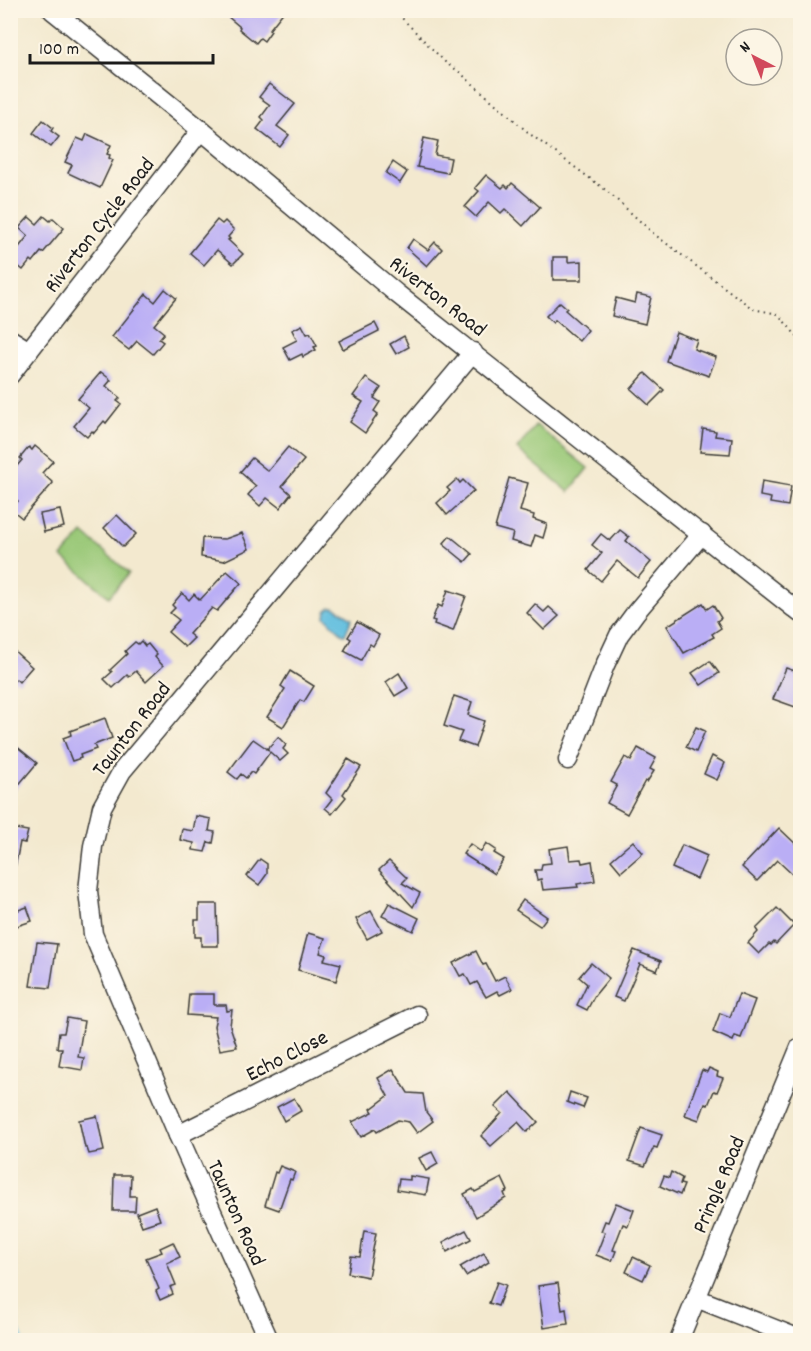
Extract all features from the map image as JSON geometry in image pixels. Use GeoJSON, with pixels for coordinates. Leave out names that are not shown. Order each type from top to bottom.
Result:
{"type":"FeatureCollection","features":[{"type":"Feature","properties":{"kind":"street","name":"Riverton Road"},"geometry":{"type":"LineString","coordinates":[[52,10],[201,130],[396,293],[474,352],[801,613]]}},
{"type":"Feature","properties":{"kind":"street","name":"Riverton Cycle Road"},"geometry":{"type":"LineString","coordinates":[[10,375],[201,130]]}},
{"type":"Feature","properties":{"kind":"street"},"geometry":{"type":"LineString","coordinates":[[10,339],[29,351]]}},
{"type":"Feature","properties":{"kind":"street","name":"Taunton Road"},"geometry":{"type":"LineString","coordinates":[[269,1341],[93,934],[88,891],[93,846],[102,807],[122,771],[474,352]]}},
{"type":"Feature","properties":{"kind":"street"},"geometry":{"type":"LineString","coordinates":[[568,760],[619,635],[702,534]]}},
{"type":"Feature","properties":{"kind":"street","name":"Echo Close"},"geometry":{"type":"LineString","coordinates":[[178,1135],[417,1016]]}},
{"type":"Feature","properties":{"kind":"street","name":"Pringle Road"},"geometry":{"type":"LineString","coordinates":[[679,1341],[801,1047]]}},
{"type":"Feature","properties":{"kind":"street"},"geometry":{"type":"LineString","coordinates":[[696,1298],[801,1339]]}},
{"type":"Feature","properties":{"kind":"path"},"geometry":{"type":"LineString","coordinates":[[394,10],[447,64],[457,70],[530,134],[607,191],[654,234],[753,309],[778,314],[801,340]]}},
{"type":"Feature","properties":{"kind":"green space"},"geometry":{"type":"Polygon","coordinates":[[[536,425],[588,468],[569,492],[517,449],[536,425]]]}},
{"type":"Feature","properties":{"kind":"green space"},"geometry":{"type":"Polygon","coordinates":[[[83,533],[129,573],[109,597],[62,557],[83,533]]]}},
{"type":"Feature","properties":{"kind":"water"},"geometry":{"type":"Polygon","coordinates":[[[335,607],[352,618],[345,635],[325,617],[326,611],[335,607]]]}},
{"type":"Feature","properties":{"kind":"building"},"geometry":{"type":"Polygon","coordinates":[[[220,10],[285,10],[269,30],[271,31],[264,41],[260,38],[256,43],[220,10]]]}},
{"type":"Feature","properties":{"kind":"building"},"geometry":{"type":"Polygon","coordinates":[[[269,84],[295,104],[277,126],[289,135],[280,147],[257,129],[264,120],[261,117],[270,105],[259,97],[269,84]]]}},
{"type":"Feature","properties":{"kind":"building"},"geometry":{"type":"Polygon","coordinates":[[[43,120],[59,137],[51,147],[33,133],[43,120]]]}},
{"type":"Feature","properties":{"kind":"building"},"geometry":{"type":"Polygon","coordinates":[[[87,134],[111,145],[107,154],[113,160],[100,188],[68,173],[72,165],[65,162],[77,138],[84,141],[87,134]]]}},
{"type":"Feature","properties":{"kind":"building"},"geometry":{"type":"Polygon","coordinates":[[[424,138],[438,141],[435,155],[451,158],[448,173],[417,167],[424,138]]]}},
{"type":"Feature","properties":{"kind":"building"},"geometry":{"type":"Polygon","coordinates":[[[393,162],[407,172],[400,183],[386,173],[393,162]]]}},
{"type":"Feature","properties":{"kind":"building"},"geometry":{"type":"Polygon","coordinates":[[[486,175],[502,188],[505,185],[508,188],[512,183],[540,207],[523,226],[505,209],[501,213],[489,202],[476,217],[465,207],[479,191],[475,188],[486,175]]]}},
{"type":"Feature","properties":{"kind":"building"},"geometry":{"type":"Polygon","coordinates":[[[44,216],[50,221],[53,218],[64,228],[43,253],[41,252],[33,262],[31,260],[23,270],[12,261],[18,255],[15,252],[28,236],[19,228],[29,217],[37,224],[44,216]]]}},
{"type":"Feature","properties":{"kind":"building"},"geometry":{"type":"Polygon","coordinates":[[[217,220],[222,224],[225,221],[234,230],[228,240],[243,254],[233,264],[217,250],[204,265],[190,253],[217,220]]]}},
{"type":"Feature","properties":{"kind":"building"},"geometry":{"type":"Polygon","coordinates":[[[413,239],[428,250],[435,242],[442,249],[427,266],[407,248],[413,239]]]}},
{"type":"Feature","properties":{"kind":"building"},"geometry":{"type":"Polygon","coordinates":[[[553,257],[568,257],[568,262],[582,261],[582,280],[553,280],[553,257]]]}},
{"type":"Feature","properties":{"kind":"building"},"geometry":{"type":"Polygon","coordinates":[[[165,289],[176,298],[154,325],[164,333],[159,339],[163,342],[153,354],[137,341],[129,350],[112,337],[146,294],[155,302],[165,289]]]}},
{"type":"Feature","properties":{"kind":"building"},"geometry":{"type":"Polygon","coordinates":[[[637,294],[651,297],[645,324],[612,316],[616,298],[635,303],[637,294]]]}},
{"type":"Feature","properties":{"kind":"building"},"geometry":{"type":"Polygon","coordinates":[[[560,302],[567,308],[565,310],[588,330],[579,341],[555,320],[553,323],[546,316],[560,302]]]}},
{"type":"Feature","properties":{"kind":"building"},"geometry":{"type":"Polygon","coordinates":[[[375,323],[379,331],[343,349],[339,341],[375,323]]]}},
{"type":"Feature","properties":{"kind":"building"},"geometry":{"type":"Polygon","coordinates":[[[302,325],[307,334],[310,333],[317,346],[314,347],[316,350],[303,357],[302,354],[290,360],[283,347],[297,340],[292,330],[302,325]]]}},
{"type":"Feature","properties":{"kind":"building"},"geometry":{"type":"Polygon","coordinates":[[[676,332],[697,340],[694,349],[716,357],[709,376],[666,361],[676,332]]]}},
{"type":"Feature","properties":{"kind":"building"},"geometry":{"type":"Polygon","coordinates":[[[404,336],[409,347],[396,354],[390,344],[404,336]]]}},
{"type":"Feature","properties":{"kind":"building"},"geometry":{"type":"Polygon","coordinates":[[[101,372],[111,380],[106,386],[120,398],[117,401],[121,404],[106,423],[104,421],[94,433],[92,431],[87,437],[74,426],[89,408],[78,399],[101,372]]]}},
{"type":"Feature","properties":{"kind":"building"},"geometry":{"type":"Polygon","coordinates":[[[645,373],[664,390],[649,405],[631,389],[645,373]]]}},
{"type":"Feature","properties":{"kind":"building"},"geometry":{"type":"Polygon","coordinates":[[[366,378],[381,388],[374,398],[380,402],[374,411],[378,414],[365,433],[350,422],[363,402],[353,396],[366,378]]]}},
{"type":"Feature","properties":{"kind":"building"},"geometry":{"type":"Polygon","coordinates":[[[703,429],[716,431],[715,436],[732,438],[730,454],[700,452],[703,429]]]}},
{"type":"Feature","properties":{"kind":"building"},"geometry":{"type":"Polygon","coordinates":[[[35,446],[53,461],[42,473],[53,483],[22,518],[11,509],[18,501],[10,494],[10,474],[29,447],[32,450],[35,446]]]}},
{"type":"Feature","properties":{"kind":"building"},"geometry":{"type":"Polygon","coordinates":[[[288,447],[304,460],[282,486],[291,494],[280,508],[267,498],[260,506],[248,495],[256,486],[240,472],[252,458],[268,471],[288,447]]]}},
{"type":"Feature","properties":{"kind":"building"},"geometry":{"type":"Polygon","coordinates":[[[509,478],[528,483],[520,511],[534,515],[533,519],[547,524],[543,538],[535,535],[531,547],[511,541],[513,533],[495,528],[509,478]]]}},
{"type":"Feature","properties":{"kind":"building"},"geometry":{"type":"Polygon","coordinates":[[[457,479],[460,483],[463,480],[474,491],[447,515],[437,503],[450,491],[447,488],[457,479]]]}},
{"type":"Feature","properties":{"kind":"building"},"geometry":{"type":"Polygon","coordinates":[[[762,481],[791,486],[788,506],[770,503],[771,498],[760,496],[762,481]]]}},
{"type":"Feature","properties":{"kind":"building"},"geometry":{"type":"Polygon","coordinates":[[[60,510],[64,527],[44,532],[40,514],[60,510]]]}},
{"type":"Feature","properties":{"kind":"building"},"geometry":{"type":"Polygon","coordinates":[[[117,515],[136,534],[123,547],[104,528],[117,515]]]}},
{"type":"Feature","properties":{"kind":"building"},"geometry":{"type":"Polygon","coordinates":[[[620,530],[629,537],[626,541],[651,562],[638,578],[617,561],[601,581],[588,570],[602,553],[592,545],[601,534],[610,541],[620,530]]]}},
{"type":"Feature","properties":{"kind":"building"},"geometry":{"type":"Polygon","coordinates":[[[242,533],[249,549],[224,561],[201,557],[202,538],[225,539],[242,533]]]}},
{"type":"Feature","properties":{"kind":"building"},"geometry":{"type":"Polygon","coordinates":[[[450,536],[472,554],[465,562],[443,544],[450,536]]]}},
{"type":"Feature","properties":{"kind":"building"},"geometry":{"type":"Polygon","coordinates":[[[227,571],[241,583],[217,611],[212,608],[189,634],[194,638],[185,647],[168,632],[179,620],[170,613],[175,608],[172,605],[182,593],[189,600],[194,594],[200,600],[227,571]]]}},
{"type":"Feature","properties":{"kind":"building"},"geometry":{"type":"Polygon","coordinates":[[[448,590],[466,596],[453,631],[434,624],[435,621],[432,620],[438,605],[442,607],[448,590]]]}},
{"type":"Feature","properties":{"kind":"building"},"geometry":{"type":"Polygon","coordinates":[[[703,603],[707,609],[713,605],[721,618],[717,621],[721,628],[712,634],[714,637],[684,653],[667,626],[703,603]]]}},
{"type":"Feature","properties":{"kind":"building"},"geometry":{"type":"Polygon","coordinates":[[[535,604],[544,612],[549,607],[559,616],[544,630],[527,613],[535,604]]]}},
{"type":"Feature","properties":{"kind":"building"},"geometry":{"type":"Polygon","coordinates":[[[357,622],[379,635],[373,646],[370,644],[361,660],[344,651],[351,639],[348,637],[357,622]]]}},
{"type":"Feature","properties":{"kind":"building"},"geometry":{"type":"Polygon","coordinates":[[[141,641],[145,646],[148,644],[163,666],[146,682],[136,671],[129,677],[127,675],[113,688],[104,679],[127,654],[125,651],[135,642],[138,644],[141,641]]]}},
{"type":"Feature","properties":{"kind":"building"},"geometry":{"type":"Polygon","coordinates":[[[10,647],[32,667],[19,682],[16,679],[10,685],[10,647]]]}},
{"type":"Feature","properties":{"kind":"building"},"geometry":{"type":"Polygon","coordinates":[[[710,661],[719,673],[701,685],[692,673],[710,661]]]}},
{"type":"Feature","properties":{"kind":"building"},"geometry":{"type":"Polygon","coordinates":[[[786,668],[801,673],[797,688],[801,690],[801,709],[773,699],[786,668]]]}},
{"type":"Feature","properties":{"kind":"building"},"geometry":{"type":"Polygon","coordinates":[[[290,671],[314,686],[304,702],[300,700],[283,727],[267,717],[285,689],[281,686],[290,671]]]}},
{"type":"Feature","properties":{"kind":"building"},"geometry":{"type":"Polygon","coordinates":[[[399,673],[408,688],[395,696],[386,682],[399,673]]]}},
{"type":"Feature","properties":{"kind":"building"},"geometry":{"type":"Polygon","coordinates":[[[454,696],[472,702],[468,715],[484,721],[475,747],[458,741],[462,732],[444,726],[454,696]]]}},
{"type":"Feature","properties":{"kind":"building"},"geometry":{"type":"Polygon","coordinates":[[[105,718],[112,738],[94,745],[96,749],[72,761],[63,738],[71,735],[70,731],[105,718]]]}},
{"type":"Feature","properties":{"kind":"building"},"geometry":{"type":"Polygon","coordinates":[[[696,727],[705,731],[696,752],[686,747],[696,727]]]}},
{"type":"Feature","properties":{"kind":"building"},"geometry":{"type":"Polygon","coordinates":[[[278,737],[286,745],[283,749],[288,754],[280,761],[270,752],[254,774],[251,772],[246,778],[241,774],[237,779],[228,772],[253,739],[267,749],[278,737]]]}},
{"type":"Feature","properties":{"kind":"building"},"geometry":{"type":"Polygon","coordinates":[[[10,741],[37,763],[10,795],[10,741]]]}},
{"type":"Feature","properties":{"kind":"building"},"geometry":{"type":"Polygon","coordinates":[[[638,748],[656,758],[650,769],[654,771],[647,782],[645,781],[627,814],[607,803],[617,785],[611,782],[625,757],[631,761],[638,748]]]}},
{"type":"Feature","properties":{"kind":"building"},"geometry":{"type":"Polygon","coordinates":[[[712,756],[725,763],[717,780],[704,774],[712,756]]]}},
{"type":"Feature","properties":{"kind":"building"},"geometry":{"type":"Polygon","coordinates":[[[348,759],[361,767],[343,794],[346,797],[332,814],[325,808],[332,799],[326,793],[348,759]]]}},
{"type":"Feature","properties":{"kind":"building"},"geometry":{"type":"Polygon","coordinates":[[[196,816],[211,819],[209,831],[215,832],[213,843],[208,842],[205,852],[193,850],[194,843],[180,840],[182,829],[193,831],[196,816]]]}},
{"type":"Feature","properties":{"kind":"building"},"geometry":{"type":"Polygon","coordinates":[[[10,828],[28,831],[25,843],[20,842],[15,868],[10,868],[10,828]]]}},
{"type":"Feature","properties":{"kind":"building"},"geometry":{"type":"Polygon","coordinates":[[[779,828],[801,849],[801,869],[794,876],[777,860],[757,881],[742,867],[779,828]]]}},
{"type":"Feature","properties":{"kind":"building"},"geometry":{"type":"Polygon","coordinates":[[[633,841],[643,853],[621,872],[611,860],[633,841]]]}},
{"type":"Feature","properties":{"kind":"building"},"geometry":{"type":"Polygon","coordinates":[[[486,843],[496,850],[494,853],[504,859],[494,874],[463,854],[470,844],[481,852],[486,843]]]}},
{"type":"Feature","properties":{"kind":"building"},"geometry":{"type":"Polygon","coordinates":[[[682,845],[707,856],[697,879],[672,868],[682,845]]]}},
{"type":"Feature","properties":{"kind":"building"},"geometry":{"type":"Polygon","coordinates":[[[568,846],[570,860],[581,859],[582,863],[592,861],[595,881],[577,884],[578,887],[543,890],[541,879],[537,880],[535,870],[541,870],[542,864],[551,863],[549,849],[568,846]]]}},
{"type":"Feature","properties":{"kind":"building"},"geometry":{"type":"Polygon","coordinates":[[[260,859],[267,864],[267,874],[259,885],[247,876],[260,859]]]}},
{"type":"Feature","properties":{"kind":"building"},"geometry":{"type":"Polygon","coordinates":[[[389,861],[407,878],[402,883],[420,893],[413,907],[379,870],[389,861]]]}},
{"type":"Feature","properties":{"kind":"building"},"geometry":{"type":"Polygon","coordinates":[[[523,900],[547,917],[540,926],[516,910],[523,900]]]}},
{"type":"Feature","properties":{"kind":"building"},"geometry":{"type":"Polygon","coordinates":[[[389,903],[419,918],[413,931],[382,916],[389,903]]]}},
{"type":"Feature","properties":{"kind":"building"},"geometry":{"type":"Polygon","coordinates":[[[199,904],[217,904],[218,946],[201,946],[201,937],[195,937],[195,920],[199,920],[199,904]]]}},
{"type":"Feature","properties":{"kind":"building"},"geometry":{"type":"Polygon","coordinates":[[[27,907],[32,921],[17,926],[10,925],[10,913],[27,907]]]}},
{"type":"Feature","properties":{"kind":"building"},"geometry":{"type":"Polygon","coordinates":[[[777,908],[794,925],[776,944],[774,942],[769,944],[759,954],[748,943],[758,932],[756,929],[777,908]]]}},
{"type":"Feature","properties":{"kind":"building"},"geometry":{"type":"Polygon","coordinates":[[[371,911],[382,931],[367,939],[356,919],[371,911]]]}},
{"type":"Feature","properties":{"kind":"building"},"geometry":{"type":"Polygon","coordinates":[[[308,933],[325,938],[320,953],[326,955],[324,960],[341,964],[336,981],[298,970],[308,933]]]}},
{"type":"Feature","properties":{"kind":"building"},"geometry":{"type":"Polygon","coordinates":[[[37,942],[57,944],[50,988],[30,986],[37,942]]]}},
{"type":"Feature","properties":{"kind":"building"},"geometry":{"type":"Polygon","coordinates":[[[634,950],[661,961],[657,971],[640,964],[624,1001],[614,997],[634,950]]]}},
{"type":"Feature","properties":{"kind":"building"},"geometry":{"type":"Polygon","coordinates":[[[476,951],[495,981],[505,976],[512,989],[500,995],[497,991],[486,997],[477,982],[471,985],[465,974],[460,976],[453,963],[476,951]]]}},
{"type":"Feature","properties":{"kind":"building"},"geometry":{"type":"Polygon","coordinates":[[[591,963],[609,978],[595,995],[587,1010],[577,1005],[587,984],[579,977],[591,963]]]}},
{"type":"Feature","properties":{"kind":"building"},"geometry":{"type":"Polygon","coordinates":[[[189,994],[214,994],[214,1005],[226,1005],[227,1011],[232,1010],[230,1026],[237,1047],[220,1050],[214,1026],[216,1017],[187,1015],[189,994]]]}},
{"type":"Feature","properties":{"kind":"building"},"geometry":{"type":"Polygon","coordinates":[[[739,994],[755,1000],[741,1038],[735,1036],[733,1041],[713,1032],[720,1013],[730,1017],[739,994]]]}},
{"type":"Feature","properties":{"kind":"building"},"geometry":{"type":"Polygon","coordinates":[[[67,1018],[84,1021],[78,1057],[84,1058],[82,1070],[59,1066],[62,1048],[57,1048],[59,1033],[64,1033],[67,1018]]]}},
{"type":"Feature","properties":{"kind":"building"},"geometry":{"type":"Polygon","coordinates":[[[709,1068],[718,1072],[717,1076],[723,1078],[708,1105],[705,1104],[699,1120],[685,1115],[702,1070],[707,1072],[709,1068]]]}},
{"type":"Feature","properties":{"kind":"building"},"geometry":{"type":"Polygon","coordinates":[[[393,1069],[408,1093],[423,1094],[426,1112],[433,1121],[417,1133],[409,1122],[398,1120],[377,1132],[375,1129],[361,1137],[352,1122],[373,1112],[371,1109],[388,1096],[378,1078],[393,1069]]]}},
{"type":"Feature","properties":{"kind":"building"},"geometry":{"type":"Polygon","coordinates":[[[510,1092],[538,1122],[527,1132],[518,1122],[491,1146],[481,1136],[502,1113],[495,1107],[510,1092]]]}},
{"type":"Feature","properties":{"kind":"building"},"geometry":{"type":"Polygon","coordinates":[[[570,1092],[587,1098],[583,1108],[567,1102],[570,1092]]]}},
{"type":"Feature","properties":{"kind":"building"},"geometry":{"type":"Polygon","coordinates":[[[294,1098],[301,1111],[284,1121],[277,1107],[294,1098]]]}},
{"type":"Feature","properties":{"kind":"building"},"geometry":{"type":"Polygon","coordinates":[[[97,1116],[104,1151],[89,1154],[85,1148],[79,1120],[97,1116]]]}},
{"type":"Feature","properties":{"kind":"building"},"geometry":{"type":"Polygon","coordinates":[[[641,1128],[662,1135],[657,1148],[654,1147],[645,1166],[629,1161],[641,1128]]]}},
{"type":"Feature","properties":{"kind":"building"},"geometry":{"type":"Polygon","coordinates":[[[432,1152],[438,1164],[426,1171],[419,1158],[432,1152]]]}},
{"type":"Feature","properties":{"kind":"building"},"geometry":{"type":"Polygon","coordinates":[[[280,1166],[295,1172],[292,1180],[290,1179],[279,1210],[265,1205],[275,1172],[277,1173],[280,1166]]]}},
{"type":"Feature","properties":{"kind":"building"},"geometry":{"type":"Polygon","coordinates":[[[671,1172],[682,1178],[680,1184],[684,1185],[680,1195],[660,1186],[664,1176],[669,1178],[671,1172]]]}},
{"type":"Feature","properties":{"kind":"building"},"geometry":{"type":"Polygon","coordinates":[[[114,1175],[131,1175],[130,1196],[136,1196],[135,1211],[113,1211],[114,1175]]]}},
{"type":"Feature","properties":{"kind":"building"},"geometry":{"type":"Polygon","coordinates":[[[410,1176],[429,1179],[426,1195],[397,1190],[399,1179],[410,1180],[410,1176]]]}},
{"type":"Feature","properties":{"kind":"building"},"geometry":{"type":"Polygon","coordinates":[[[502,1178],[508,1191],[504,1193],[506,1198],[476,1217],[464,1194],[473,1189],[475,1192],[502,1178]]]}},
{"type":"Feature","properties":{"kind":"building"},"geometry":{"type":"Polygon","coordinates":[[[616,1203],[634,1210],[628,1226],[623,1224],[613,1250],[616,1251],[612,1261],[596,1255],[605,1232],[601,1231],[605,1221],[608,1222],[616,1203]]]}},
{"type":"Feature","properties":{"kind":"building"},"geometry":{"type":"Polygon","coordinates":[[[155,1206],[160,1220],[142,1226],[137,1213],[155,1206]]]}},
{"type":"Feature","properties":{"kind":"building"},"geometry":{"type":"Polygon","coordinates":[[[466,1230],[471,1239],[447,1252],[443,1242],[466,1230]]]}},
{"type":"Feature","properties":{"kind":"building"},"geometry":{"type":"Polygon","coordinates":[[[364,1231],[376,1233],[368,1277],[348,1273],[351,1256],[360,1257],[364,1231]]]}},
{"type":"Feature","properties":{"kind":"building"},"geometry":{"type":"Polygon","coordinates":[[[173,1242],[180,1257],[167,1263],[176,1285],[170,1287],[173,1294],[160,1300],[156,1291],[159,1289],[146,1258],[162,1252],[160,1248],[173,1242]]]}},
{"type":"Feature","properties":{"kind":"building"},"geometry":{"type":"Polygon","coordinates":[[[484,1253],[489,1262],[466,1276],[460,1267],[484,1253]]]}},
{"type":"Feature","properties":{"kind":"building"},"geometry":{"type":"Polygon","coordinates":[[[633,1257],[650,1265],[643,1280],[626,1272],[633,1257]]]}},
{"type":"Feature","properties":{"kind":"building"},"geometry":{"type":"Polygon","coordinates":[[[497,1282],[506,1285],[498,1306],[489,1303],[497,1282]]]}},
{"type":"Feature","properties":{"kind":"building"},"geometry":{"type":"Polygon","coordinates":[[[558,1283],[562,1310],[566,1309],[568,1324],[544,1328],[538,1286],[558,1283]]]}},
{"type":"Feature","properties":{"kind":"waterway"},"geometry":{"type":"LineString","coordinates":[[10,1312],[22,1340]]}}]}
